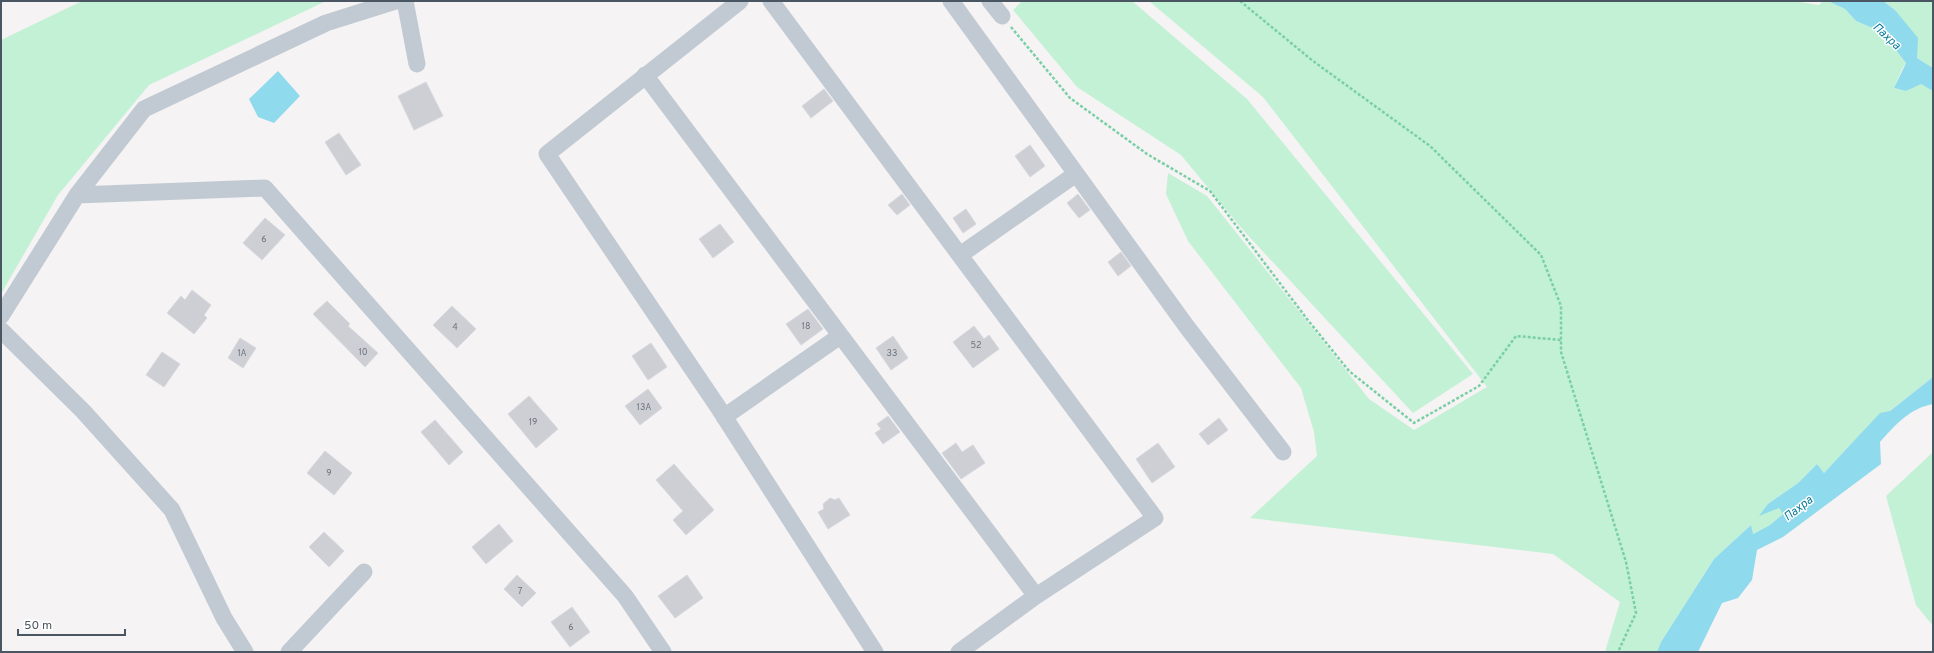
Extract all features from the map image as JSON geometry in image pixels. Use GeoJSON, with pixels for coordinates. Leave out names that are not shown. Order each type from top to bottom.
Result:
{"type":"FeatureCollection","features":[{"type":"Feature","properties":{"kind":"street"},"geometry":{"type":"LineString","coordinates":[[1,316],[77,195],[144,109],[326,22],[396,1]]}},
{"type":"Feature","properties":{"kind":"street"},"geometry":{"type":"LineString","coordinates":[[405,1],[417,64]]}},
{"type":"Feature","properties":{"kind":"street"},"geometry":{"type":"LineString","coordinates":[[740,1],[547,154],[724,417],[875,652]]}},
{"type":"Feature","properties":{"kind":"street"},"geometry":{"type":"LineString","coordinates":[[771,1],[1155,518],[1036,596],[959,652]]}},
{"type":"Feature","properties":{"kind":"street"},"geometry":{"type":"LineString","coordinates":[[951,1],[1187,327],[1283,452]]}},
{"type":"Feature","properties":{"kind":"street"},"geometry":{"type":"LineString","coordinates":[[990,1],[1002,16]]}},
{"type":"Feature","properties":{"kind":"street"},"geometry":{"type":"LineString","coordinates":[[645,75],[1036,596]]}},
{"type":"Feature","properties":{"kind":"street"},"geometry":{"type":"LineString","coordinates":[[960,255],[1076,174]]}},
{"type":"Feature","properties":{"kind":"street"},"geometry":{"type":"LineString","coordinates":[[77,195],[265,188],[625,596],[663,652]]}},
{"type":"Feature","properties":{"kind":"street"},"geometry":{"type":"LineString","coordinates":[[1,330],[83,412],[172,510],[224,618],[245,652]]}},
{"type":"Feature","properties":{"kind":"street"},"geometry":{"type":"LineString","coordinates":[[724,417],[840,336]]}},
{"type":"Feature","properties":{"kind":"street"},"geometry":{"type":"LineString","coordinates":[[289,652],[364,572]]}},
{"type":"Feature","properties":{"kind":"path"},"geometry":{"type":"LineString","coordinates":[[1240,1],[1313,61],[1430,146],[1542,255],[1561,306],[1561,352],[1626,562],[1636,613],[1618,652]]}},
{"type":"Feature","properties":{"kind":"path"},"geometry":{"type":"LineString","coordinates":[[1002,16],[1070,98],[1147,154],[1210,191],[1307,319],[1349,371],[1414,422],[1479,386],[1516,336],[1561,340]]}},
{"type":"Feature","properties":{"kind":"green space"},"geometry":{"type":"Polygon","coordinates":[[[82,1],[326,1],[149,85],[58,195],[1,294],[1,40],[82,1]]]}},
{"type":"Feature","properties":{"kind":"green space"},"geometry":{"type":"Polygon","coordinates":[[[1022,1],[1132,1],[1247,99],[1473,374],[1413,413],[1243,230],[1181,155],[1077,87],[1013,10],[1022,1]]]}},
{"type":"Feature","properties":{"kind":"green space"},"geometry":{"type":"Polygon","coordinates":[[[1149,1],[1793,1],[1819,5],[1823,1],[1828,1],[1845,9],[1856,21],[1882,32],[1906,63],[1894,88],[1906,91],[1921,83],[1933,91],[1933,377],[1863,432],[1824,473],[1817,464],[1798,483],[1768,504],[1779,508],[1783,514],[1770,525],[1752,534],[1751,525],[1714,559],[1661,642],[1657,652],[1605,652],[1620,602],[1553,554],[1250,518],[1317,456],[1314,432],[1301,388],[1188,241],[1166,194],[1168,173],[1207,196],[1369,399],[1414,430],[1487,387],[1263,97],[1149,1]]]}},
{"type":"Feature","properties":{"kind":"green space"},"geometry":{"type":"Polygon","coordinates":[[[1883,1],[1933,1],[1933,68],[1917,58],[1895,10],[1883,1]]]}},
{"type":"Feature","properties":{"kind":"green space"},"geometry":{"type":"Polygon","coordinates":[[[1933,452],[1933,626],[1916,605],[1886,496],[1933,452]]]}},
{"type":"Feature","properties":{"kind":"water","name":"Пахра"},"geometry":{"type":"Polygon","coordinates":[[[1828,1],[1883,1],[1895,10],[1918,38],[1917,58],[1933,68],[1933,91],[1921,84],[1906,91],[1894,88],[1906,63],[1882,32],[1856,21],[1845,9],[1828,1]]]}},
{"type":"Feature","properties":{"kind":"water"},"geometry":{"type":"Polygon","coordinates":[[[278,71],[300,96],[274,123],[258,117],[249,99],[278,71]]]}},
{"type":"Feature","properties":{"kind":"water","name":"Пахра"},"geometry":{"type":"Polygon","coordinates":[[[1933,377],[1933,404],[1917,409],[1903,418],[1880,442],[1881,464],[1783,537],[1757,550],[1752,580],[1738,598],[1722,603],[1698,652],[1657,652],[1661,642],[1714,559],[1751,525],[1753,534],[1770,525],[1783,514],[1779,508],[1759,516],[1768,504],[1798,483],[1817,464],[1824,473],[1880,413],[1890,411],[1933,377]]]}},
{"type":"Feature","properties":{"kind":"building"},"geometry":{"type":"Polygon","coordinates":[[[426,82],[443,116],[414,130],[398,96],[426,82]]]}},
{"type":"Feature","properties":{"kind":"building"},"geometry":{"type":"Polygon","coordinates":[[[824,89],[833,101],[811,118],[802,106],[824,89]]]}},
{"type":"Feature","properties":{"kind":"building"},"geometry":{"type":"Polygon","coordinates":[[[339,133],[361,165],[346,175],[325,142],[339,133]]]}},
{"type":"Feature","properties":{"kind":"building"},"geometry":{"type":"Polygon","coordinates":[[[1030,145],[1045,166],[1030,177],[1015,156],[1030,145]]]}},
{"type":"Feature","properties":{"kind":"building"},"geometry":{"type":"Polygon","coordinates":[[[902,194],[910,205],[897,215],[888,205],[902,194]]]}},
{"type":"Feature","properties":{"kind":"building"},"geometry":{"type":"Polygon","coordinates":[[[1078,194],[1090,210],[1079,218],[1067,203],[1078,194]]]}},
{"type":"Feature","properties":{"kind":"building"},"geometry":{"type":"Polygon","coordinates":[[[966,209],[976,224],[963,233],[953,218],[966,209]]]}},
{"type":"Feature","properties":{"kind":"building"},"geometry":{"type":"Polygon","coordinates":[[[265,218],[285,235],[262,260],[243,243],[265,218]]]}},
{"type":"Feature","properties":{"kind":"building"},"geometry":{"type":"Polygon","coordinates":[[[720,224],[734,242],[713,258],[699,239],[720,224]]]}},
{"type":"Feature","properties":{"kind":"building"},"geometry":{"type":"Polygon","coordinates":[[[1121,252],[1131,266],[1118,276],[1108,262],[1121,252]]]}},
{"type":"Feature","properties":{"kind":"building"},"geometry":{"type":"Polygon","coordinates":[[[192,290],[211,305],[204,315],[207,318],[194,334],[167,313],[181,296],[185,300],[192,290]]]}},
{"type":"Feature","properties":{"kind":"building"},"geometry":{"type":"Polygon","coordinates":[[[327,301],[350,324],[348,326],[378,353],[365,367],[313,314],[327,301]]]}},
{"type":"Feature","properties":{"kind":"building"},"geometry":{"type":"Polygon","coordinates":[[[452,306],[476,329],[457,348],[433,325],[452,306]]]}},
{"type":"Feature","properties":{"kind":"building"},"geometry":{"type":"Polygon","coordinates":[[[808,309],[823,329],[801,345],[786,324],[808,309]]]}},
{"type":"Feature","properties":{"kind":"building"},"geometry":{"type":"Polygon","coordinates":[[[974,326],[984,339],[989,335],[999,349],[973,368],[953,342],[974,326]]]}},
{"type":"Feature","properties":{"kind":"building"},"geometry":{"type":"Polygon","coordinates":[[[893,336],[908,358],[891,370],[876,348],[893,336]]]}},
{"type":"Feature","properties":{"kind":"building"},"geometry":{"type":"Polygon","coordinates":[[[240,338],[256,348],[243,368],[228,358],[240,338]]]}},
{"type":"Feature","properties":{"kind":"building"},"geometry":{"type":"Polygon","coordinates":[[[651,343],[667,367],[648,380],[632,356],[651,343]]]}},
{"type":"Feature","properties":{"kind":"building"},"geometry":{"type":"Polygon","coordinates":[[[162,352],[180,364],[164,387],[146,375],[162,352]]]}},
{"type":"Feature","properties":{"kind":"building"},"geometry":{"type":"Polygon","coordinates":[[[648,389],[662,408],[640,425],[625,406],[648,389]]]}},
{"type":"Feature","properties":{"kind":"building"},"geometry":{"type":"Polygon","coordinates":[[[529,396],[558,429],[536,448],[508,414],[529,396]]]}},
{"type":"Feature","properties":{"kind":"building"},"geometry":{"type":"Polygon","coordinates":[[[888,416],[900,432],[883,444],[875,433],[881,429],[877,424],[888,416]]]}},
{"type":"Feature","properties":{"kind":"building"},"geometry":{"type":"Polygon","coordinates":[[[1219,418],[1228,430],[1208,445],[1199,434],[1219,418]]]}},
{"type":"Feature","properties":{"kind":"building"},"geometry":{"type":"Polygon","coordinates":[[[435,420],[463,452],[449,465],[421,432],[435,420]]]}},
{"type":"Feature","properties":{"kind":"building"},"geometry":{"type":"Polygon","coordinates":[[[956,443],[962,452],[973,445],[985,463],[961,479],[942,453],[956,443]]]}},
{"type":"Feature","properties":{"kind":"building"},"geometry":{"type":"Polygon","coordinates":[[[1158,443],[1175,467],[1152,483],[1136,459],[1158,443]]]}},
{"type":"Feature","properties":{"kind":"building"},"geometry":{"type":"Polygon","coordinates":[[[325,451],[352,473],[334,495],[307,473],[325,451]]]}},
{"type":"Feature","properties":{"kind":"building"},"geometry":{"type":"Polygon","coordinates":[[[674,464],[714,510],[686,535],[673,520],[683,511],[656,480],[674,464]]]}},
{"type":"Feature","properties":{"kind":"building"},"geometry":{"type":"Polygon","coordinates":[[[830,498],[835,500],[839,498],[850,515],[828,529],[818,512],[824,509],[823,504],[830,498]]]}},
{"type":"Feature","properties":{"kind":"building"},"geometry":{"type":"Polygon","coordinates":[[[499,524],[513,541],[486,564],[472,547],[499,524]]]}},
{"type":"Feature","properties":{"kind":"building"},"geometry":{"type":"Polygon","coordinates":[[[324,532],[344,551],[329,567],[309,547],[324,532]]]}},
{"type":"Feature","properties":{"kind":"building"},"geometry":{"type":"Polygon","coordinates":[[[517,575],[536,593],[522,607],[504,589],[517,575]]]}},
{"type":"Feature","properties":{"kind":"building"},"geometry":{"type":"Polygon","coordinates":[[[687,575],[703,598],[675,618],[658,596],[687,575]]]}},
{"type":"Feature","properties":{"kind":"building"},"geometry":{"type":"Polygon","coordinates":[[[572,607],[590,632],[570,647],[551,622],[572,607]]]}}]}
